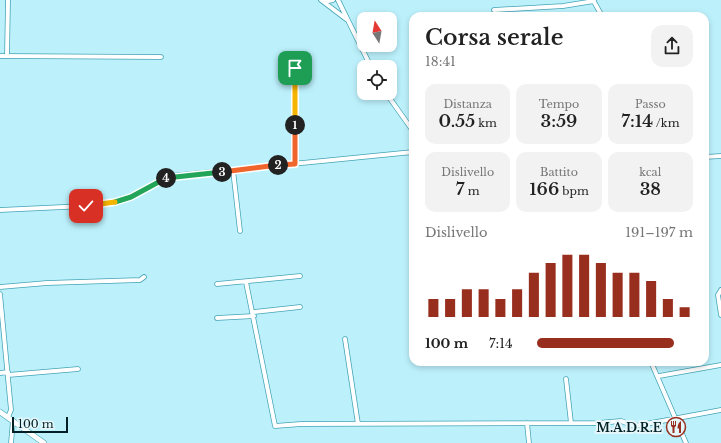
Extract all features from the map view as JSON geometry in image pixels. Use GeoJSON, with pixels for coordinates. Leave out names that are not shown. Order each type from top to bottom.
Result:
{"type":"FeatureCollection","features":[{"type":"Feature","properties":{"kind":"street"},"geometry":{"type":"LineString","coordinates":[[8,0],[8,56]]}},
{"type":"Feature","properties":{"kind":"street"},"geometry":{"type":"LineString","coordinates":[[322,1],[333,0]]}},
{"type":"Feature","properties":{"kind":"street"},"geometry":{"type":"LineString","coordinates":[[338,0],[368,60]]}},
{"type":"Feature","properties":{"kind":"street"},"geometry":{"type":"LineString","coordinates":[[322,1],[348,21]]}},
{"type":"Feature","properties":{"kind":"street"},"geometry":{"type":"LineString","coordinates":[[494,10],[563,6],[593,1],[600,12]]}},
{"type":"Feature","properties":{"kind":"street"},"geometry":{"type":"LineString","coordinates":[[0,56],[161,57]]}},
{"type":"Feature","properties":{"kind":"street"},"geometry":{"type":"LineString","coordinates":[[295,68],[295,164]]}},
{"type":"Feature","properties":{"kind":"street"},"geometry":{"type":"LineString","coordinates":[[391,100],[409,125]]}},
{"type":"Feature","properties":{"kind":"street"},"geometry":{"type":"LineString","coordinates":[[0,210],[86,206],[110,202],[131,197],[160,180],[170,176],[409,152]]}},
{"type":"Feature","properties":{"kind":"street"},"geometry":{"type":"LineString","coordinates":[[709,156],[721,156]]}},
{"type":"Feature","properties":{"kind":"street"},"geometry":{"type":"LineString","coordinates":[[233,170],[240,231]]}},
{"type":"Feature","properties":{"kind":"street"},"geometry":{"type":"LineString","coordinates":[[0,287],[47,283],[140,280],[144,276]]}},
{"type":"Feature","properties":{"kind":"street"},"geometry":{"type":"LineString","coordinates":[[217,284],[300,276]]}},
{"type":"Feature","properties":{"kind":"street"},"geometry":{"type":"LineString","coordinates":[[246,282],[275,426],[358,424],[598,423],[620,421],[635,426],[721,410]]}},
{"type":"Feature","properties":{"kind":"street"},"geometry":{"type":"LineString","coordinates":[[721,290],[718,295],[721,315]]}},
{"type":"Feature","properties":{"kind":"street"},"geometry":{"type":"LineString","coordinates":[[0,294],[11,410],[8,417]]}},
{"type":"Feature","properties":{"kind":"street"},"geometry":{"type":"LineString","coordinates":[[217,318],[300,307]]}},
{"type":"Feature","properties":{"kind":"street"},"geometry":{"type":"LineString","coordinates":[[344,339],[358,424]]}},
{"type":"Feature","properties":{"kind":"street"},"geometry":{"type":"LineString","coordinates":[[659,376],[721,365]]}},
{"type":"Feature","properties":{"kind":"street"},"geometry":{"type":"LineString","coordinates":[[653,366],[677,418],[686,443]]}},
{"type":"Feature","properties":{"kind":"street"},"geometry":{"type":"LineString","coordinates":[[0,373],[78,369]]}},
{"type":"Feature","properties":{"kind":"street"},"geometry":{"type":"LineString","coordinates":[[566,379],[571,423]]}},
{"type":"Feature","properties":{"kind":"street"},"geometry":{"type":"LineString","coordinates":[[0,412],[44,443]]}},
{"type":"Feature","properties":{"kind":"street"},"geometry":{"type":"LineString","coordinates":[[11,443],[13,421]]}},
{"type":"Feature","properties":{"kind":"street"},"geometry":{"type":"LineString","coordinates":[[527,424],[529,443]]}},
{"type":"Feature","properties":{"kind":"place","name":"M.A.D.R.E"},"geometry":{"type":"Point","coordinates":[676,427]}},
{"type":"Feature","properties":{"kind":"route"},"geometry":{"type":"LineString","coordinates":[[86,206],[131,197],[145,188],[170,176],[295,164],[295,68]]}}]}
